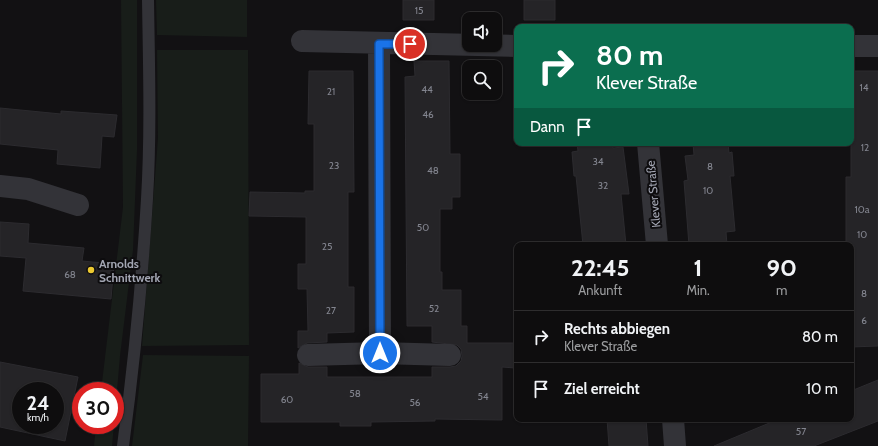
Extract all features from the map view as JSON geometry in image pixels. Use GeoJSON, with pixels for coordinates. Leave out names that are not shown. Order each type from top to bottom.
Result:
{"type":"FeatureCollection","features":[{"type":"Feature","properties":{"kind":"street"},"geometry":{"type":"LineString","coordinates":[[302,41],[514,46]]}},
{"type":"Feature","properties":{"kind":"street"},"geometry":{"type":"LineString","coordinates":[[379,44],[380,353]]}},
{"type":"Feature","properties":{"kind":"street"},"geometry":{"type":"LineString","coordinates":[[854,46],[878,46]]}},
{"type":"Feature","properties":{"kind":"street","name":"Klever Straße"},"geometry":{"type":"LineString","coordinates":[[648,146],[657,242]]}},
{"type":"Feature","properties":{"kind":"street"},"geometry":{"type":"LineString","coordinates":[[0,186],[28,189],[78,205]]}},
{"type":"Feature","properties":{"kind":"street"},"geometry":{"type":"LineString","coordinates":[[308,355],[380,353],[450,355]]}},
{"type":"Feature","properties":{"kind":"street"},"geometry":{"type":"LineString","coordinates":[[673,422],[675,446]]}},
{"type":"Feature","properties":{"kind":"lane"},"geometry":{"type":"LineString","coordinates":[[123,446],[135,350],[147,199],[150,124],[148,0]]}},
{"type":"Feature","properties":{"kind":"shaded area"},"geometry":{"type":"Polygon","coordinates":[[[121,0],[137,0],[137,150],[133,250],[118,382],[102,382],[123,207],[121,0]]]}},
{"type":"Feature","properties":{"kind":"shaded area"},"geometry":{"type":"Polygon","coordinates":[[[156,0],[247,0],[247,37],[157,35],[156,0]]]}},
{"type":"Feature","properties":{"kind":"shaded area"},"geometry":{"type":"Polygon","coordinates":[[[157,50],[248,50],[249,345],[142,346],[158,138],[157,50]]]}},
{"type":"Feature","properties":{"kind":"shaded area"},"geometry":{"type":"Polygon","coordinates":[[[143,355],[249,356],[248,446],[132,446],[143,355]]]}},
{"type":"Feature","properties":{"kind":"shaded area"},"geometry":{"type":"Polygon","coordinates":[[[95,434],[113,434],[112,446],[94,446],[95,434]]]}},
{"type":"Feature","properties":{"kind":"building"},"geometry":{"type":"Polygon","coordinates":[[[403,0],[434,0],[434,20],[403,20],[403,0]]]}},
{"type":"Feature","properties":{"kind":"building"},"geometry":{"type":"Polygon","coordinates":[[[524,0],[555,0],[555,20],[524,20],[524,0]]]}},
{"type":"Feature","properties":{"kind":"building"},"geometry":{"type":"Polygon","coordinates":[[[414,61],[449,61],[450,154],[460,154],[460,197],[452,197],[452,209],[440,209],[440,272],[442,272],[442,290],[461,290],[461,326],[467,326],[467,343],[514,343],[514,368],[502,367],[502,420],[435,419],[435,421],[371,422],[371,426],[340,426],[340,422],[261,422],[261,374],[299,374],[299,363],[308,367],[327,367],[327,377],[432,377],[432,367],[456,366],[461,361],[461,349],[457,345],[432,342],[432,326],[407,326],[405,77],[415,76],[414,61]]]}},
{"type":"Feature","properties":{"kind":"building"},"geometry":{"type":"Polygon","coordinates":[[[309,71],[353,71],[354,192],[348,192],[348,287],[354,287],[354,332],[327,333],[327,342],[307,343],[298,348],[298,331],[308,331],[307,289],[298,289],[298,264],[306,264],[306,217],[249,216],[250,192],[305,193],[305,191],[314,191],[314,124],[308,124],[309,71]]]}},
{"type":"Feature","properties":{"kind":"building"},"geometry":{"type":"Polygon","coordinates":[[[854,71],[878,71],[878,346],[854,347],[854,242],[846,242],[846,177],[851,177],[851,146],[854,146],[854,71]]]}},
{"type":"Feature","properties":{"kind":"building"},"geometry":{"type":"Polygon","coordinates":[[[0,108],[61,114],[61,111],[117,115],[114,137],[102,136],[100,168],[57,164],[58,150],[0,144],[0,108]]]}},
{"type":"Feature","properties":{"kind":"building"},"geometry":{"type":"Polygon","coordinates":[[[577,146],[613,146],[613,148],[623,147],[629,194],[621,194],[626,242],[583,242],[572,152],[578,151],[577,146]]]}},
{"type":"Feature","properties":{"kind":"building"},"geometry":{"type":"Polygon","coordinates":[[[693,146],[728,146],[729,153],[732,152],[734,176],[730,176],[735,231],[726,232],[727,242],[689,242],[684,181],[688,180],[685,156],[694,155],[693,146]]]}},
{"type":"Feature","properties":{"kind":"building"},"geometry":{"type":"Polygon","coordinates":[[[0,222],[29,224],[28,243],[84,248],[82,261],[114,264],[111,299],[23,291],[26,258],[0,256],[0,222]]]}},
{"type":"Feature","properties":{"kind":"building"},"geometry":{"type":"Polygon","coordinates":[[[0,362],[78,377],[77,382],[72,382],[72,407],[65,441],[32,434],[64,434],[64,382],[12,382],[12,430],[0,427],[0,362]]]}},
{"type":"Feature","properties":{"kind":"building"},"geometry":{"type":"Polygon","coordinates":[[[878,380],[878,421],[814,446],[714,446],[772,422],[854,422],[854,390],[878,380]]]}},
{"type":"Feature","properties":{"kind":"building"},"geometry":{"type":"Polygon","coordinates":[[[607,422],[646,422],[648,446],[609,446],[607,422]]]}},
{"type":"Feature","properties":{"kind":"place","name":"Arnolds Schnittwerk"},"geometry":{"type":"Point","coordinates":[91,270]}},
{"type":"Feature","properties":{"kind":"route"},"geometry":{"type":"LineString","coordinates":[[380,353],[379,44],[410,44]]}}]}
